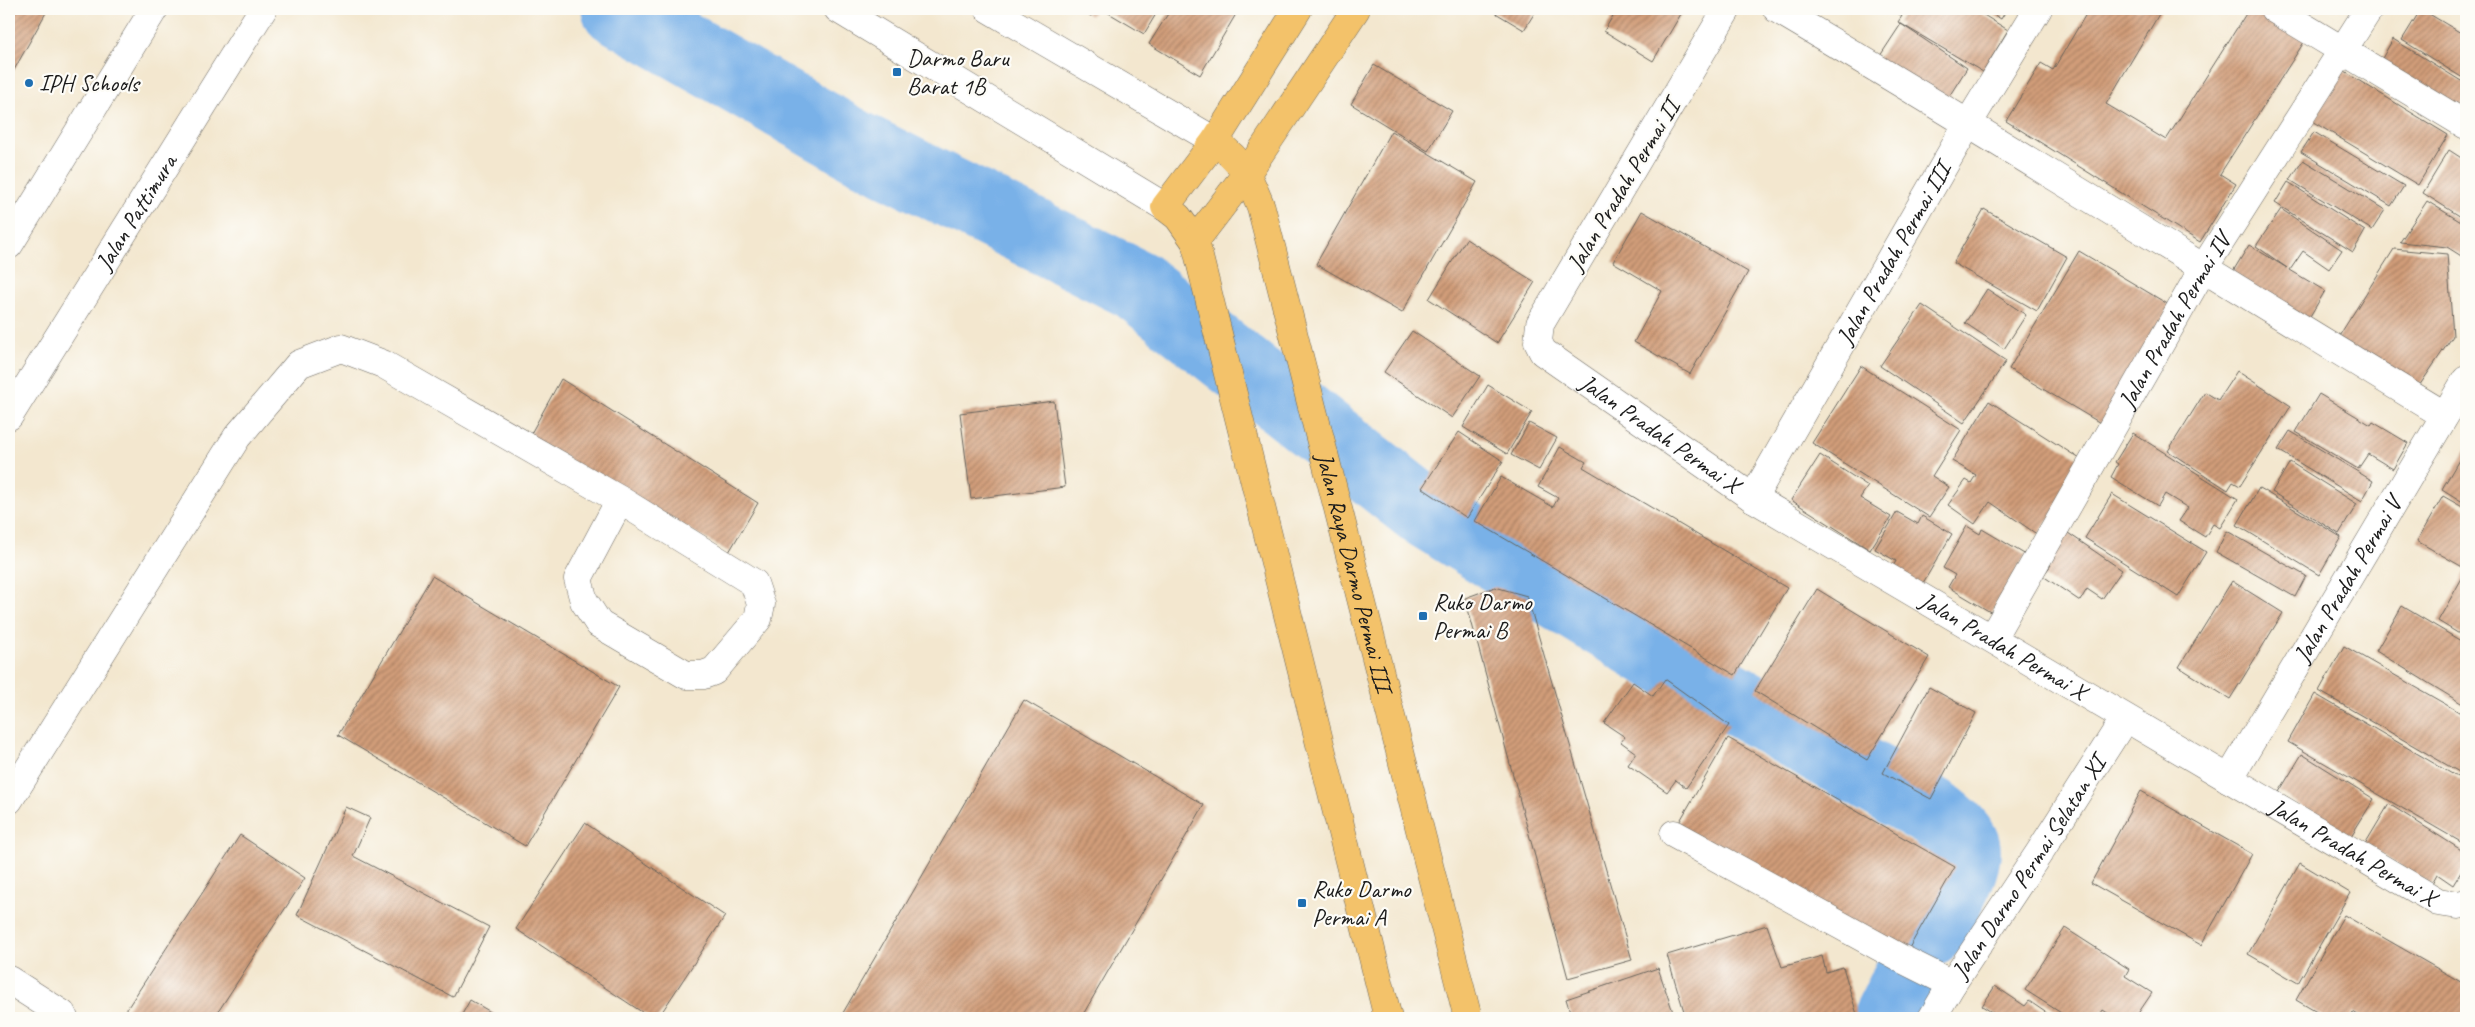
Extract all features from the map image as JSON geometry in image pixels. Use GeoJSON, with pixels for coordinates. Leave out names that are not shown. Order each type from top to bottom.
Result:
{"type":"FeatureCollection","features":[{"type":"Feature","properties":{"kind":"main road"},"geometry":{"type":"LineString","coordinates":[[1298,9],[1215,142],[1166,207],[1187,227],[1194,241],[1240,418],[1388,1018]]}},
{"type":"Feature","properties":{"kind":"main road"},"geometry":{"type":"LineString","coordinates":[[1194,241],[1247,172],[1356,9]]}},
{"type":"Feature","properties":{"kind":"main road","name":"Jalan Raya Darmo Permai III"},"geometry":{"type":"LineString","coordinates":[[1215,142],[1233,156],[1247,172],[1260,207],[1468,1018]]}},
{"type":"Feature","properties":{"kind":"street"},"geometry":{"type":"LineString","coordinates":[[9,245],[154,9]]}},
{"type":"Feature","properties":{"kind":"street","name":"Jalan Pattimura"},"geometry":{"type":"LineString","coordinates":[[9,416],[263,9]]}},
{"type":"Feature","properties":{"kind":"street"},"geometry":{"type":"LineString","coordinates":[[838,9],[1166,207]]}},
{"type":"Feature","properties":{"kind":"street"},"geometry":{"type":"LineString","coordinates":[[989,9],[1215,142]]}},
{"type":"Feature","properties":{"kind":"street","name":"Jalan Pradah Permai II"},"geometry":{"type":"LineString","coordinates":[[1553,360],[1543,352],[1538,342],[1540,324],[1727,9]]}},
{"type":"Feature","properties":{"kind":"street"},"geometry":{"type":"LineString","coordinates":[[1777,9],[1969,122],[2203,269],[2444,415]]}},
{"type":"Feature","properties":{"kind":"street","name":"Jalan Pradah Permai III"},"geometry":{"type":"LineString","coordinates":[[1752,498],[1969,122],[2038,9]]}},
{"type":"Feature","properties":{"kind":"street"},"geometry":{"type":"LineString","coordinates":[[2274,9],[2466,125]]}},
{"type":"Feature","properties":{"kind":"street","name":"Jalan Pradah Permai IV"},"geometry":{"type":"LineString","coordinates":[[1992,638],[2203,269],[2369,9]]}},
{"type":"Feature","properties":{"kind":"street"},"geometry":{"type":"LineString","coordinates":[[9,800],[237,437],[299,364],[342,348],[384,364],[620,500],[754,582],[761,604],[758,618],[714,671],[703,675],[686,675],[599,624],[584,602],[578,579],[620,500]]}},
{"type":"Feature","properties":{"kind":"street","name":"Jalan Pradah Permai X"},"geometry":{"type":"LineString","coordinates":[[1553,360],[1752,498],[2438,902],[2458,905],[2466,903]]}},
{"type":"Feature","properties":{"kind":"street","name":"Jalan Pradah Permai V"},"geometry":{"type":"LineString","coordinates":[[2229,779],[2466,380]]}},
{"type":"Feature","properties":{"kind":"street","name":"Jalan Darmo Permai Selatan XI"},"geometry":{"type":"LineString","coordinates":[[1932,1018],[1952,984],[2039,853],[2125,718]]}},
{"type":"Feature","properties":{"kind":"street"},"geometry":{"type":"LineString","coordinates":[[1674,834],[1900,958],[1952,984]]}},
{"type":"Feature","properties":{"kind":"street"},"geometry":{"type":"LineString","coordinates":[[9,980],[62,1014],[64,1018]]}},
{"type":"Feature","properties":{"kind":"building"},"geometry":{"type":"Polygon","coordinates":[[[9,9],[48,9],[9,79],[9,9]]]}},
{"type":"Feature","properties":{"kind":"building"},"geometry":{"type":"Polygon","coordinates":[[[1079,9],[1096,9],[1091,16],[1079,9]]]}},
{"type":"Feature","properties":{"kind":"building"},"geometry":{"type":"Polygon","coordinates":[[[1102,9],[1159,9],[1144,34],[1102,9]]]}},
{"type":"Feature","properties":{"kind":"building"},"geometry":{"type":"Polygon","coordinates":[[[1171,9],[1239,9],[1200,75],[1149,44],[1171,9]]]}},
{"type":"Feature","properties":{"kind":"building"},"geometry":{"type":"Polygon","coordinates":[[[1489,9],[1537,9],[1524,30],[1489,9]]]}},
{"type":"Feature","properties":{"kind":"building"},"geometry":{"type":"Polygon","coordinates":[[[1617,9],[1672,9],[1681,14],[1653,61],[1604,31],[1617,9]]]}},
{"type":"Feature","properties":{"kind":"building"},"geometry":{"type":"Polygon","coordinates":[[[1891,9],[1974,9],[2008,30],[1983,72],[1898,22],[1902,16],[1891,9]]]}},
{"type":"Feature","properties":{"kind":"building"},"geometry":{"type":"Polygon","coordinates":[[[1984,9],[2007,9],[2001,19],[1984,9]]]}},
{"type":"Feature","properties":{"kind":"building"},"geometry":{"type":"Polygon","coordinates":[[[2089,9],[2162,9],[2106,104],[2166,140],[2249,9],[2259,9],[2306,39],[2220,174],[2236,184],[2200,242],[2006,121],[2041,63],[2053,70],[2089,9]]]}},
{"type":"Feature","properties":{"kind":"building"},"geometry":{"type":"Polygon","coordinates":[[[2421,9],[2466,36],[2466,80],[2402,40],[2421,9]]]}},
{"type":"Feature","properties":{"kind":"building"},"geometry":{"type":"Polygon","coordinates":[[[1901,24],[1967,68],[1943,106],[1876,62],[1901,24]]]}},
{"type":"Feature","properties":{"kind":"building"},"geometry":{"type":"Polygon","coordinates":[[[2393,39],[2466,84],[2466,97],[2455,116],[2376,69],[2393,39]]]}},
{"type":"Feature","properties":{"kind":"building"},"geometry":{"type":"Polygon","coordinates":[[[1374,65],[1452,111],[1428,151],[1351,104],[1374,65]]]}},
{"type":"Feature","properties":{"kind":"building"},"geometry":{"type":"Polygon","coordinates":[[[2340,69],[2448,135],[2418,185],[2310,120],[2340,69]]]}},
{"type":"Feature","properties":{"kind":"building"},"geometry":{"type":"Polygon","coordinates":[[[1391,131],[1477,182],[1402,313],[1316,264],[1391,131]]]}},
{"type":"Feature","properties":{"kind":"building"},"geometry":{"type":"Polygon","coordinates":[[[2314,132],[2404,186],[2391,206],[2301,152],[2314,132]]]}},
{"type":"Feature","properties":{"kind":"building"},"geometry":{"type":"Polygon","coordinates":[[[2449,150],[2466,161],[2466,220],[2423,193],[2449,150]]]}},
{"type":"Feature","properties":{"kind":"building"},"geometry":{"type":"Polygon","coordinates":[[[2303,160],[2385,210],[2372,230],[2290,180],[2303,160]]]}},
{"type":"Feature","properties":{"kind":"building"},"geometry":{"type":"Polygon","coordinates":[[[2288,182],[2365,231],[2353,252],[2275,203],[2288,182]]]}},
{"type":"Feature","properties":{"kind":"building"},"geometry":{"type":"Polygon","coordinates":[[[2427,201],[2466,225],[2466,259],[2447,247],[2400,242],[2427,201]]]}},
{"type":"Feature","properties":{"kind":"building"},"geometry":{"type":"Polygon","coordinates":[[[1984,209],[2067,257],[2037,311],[1953,263],[1984,209]]]}},
{"type":"Feature","properties":{"kind":"building"},"geometry":{"type":"Polygon","coordinates":[[[2281,209],[2342,250],[2329,269],[2303,251],[2290,270],[2325,291],[2303,328],[2227,281],[2249,245],[2287,268],[2256,246],[2281,209]]]}},
{"type":"Feature","properties":{"kind":"building"},"geometry":{"type":"Polygon","coordinates":[[[1642,211],[1748,272],[1690,374],[1634,342],[1662,291],[1613,262],[1642,211]]]}},
{"type":"Feature","properties":{"kind":"building"},"geometry":{"type":"Polygon","coordinates":[[[1466,239],[1535,282],[1497,343],[1429,299],[1466,239]]]}},
{"type":"Feature","properties":{"kind":"building"},"geometry":{"type":"Polygon","coordinates":[[[2394,249],[2447,254],[2453,336],[2415,392],[2336,341],[2394,249]]]}},
{"type":"Feature","properties":{"kind":"building"},"geometry":{"type":"Polygon","coordinates":[[[2079,251],[2171,306],[2102,424],[2009,369],[2079,251]]]}},
{"type":"Feature","properties":{"kind":"building"},"geometry":{"type":"Polygon","coordinates":[[[1987,289],[2026,315],[2004,349],[1965,323],[1987,289]]]}},
{"type":"Feature","properties":{"kind":"building"},"geometry":{"type":"Polygon","coordinates":[[[1922,305],[2006,361],[1964,423],[1880,366],[1922,305]]]}},
{"type":"Feature","properties":{"kind":"building"},"geometry":{"type":"Polygon","coordinates":[[[1412,331],[1480,376],[1452,418],[1384,372],[1412,331]]]}},
{"type":"Feature","properties":{"kind":"building"},"geometry":{"type":"Polygon","coordinates":[[[1861,366],[1961,430],[1932,476],[1949,487],[1929,517],[1812,443],[1861,366]]]}},
{"type":"Feature","properties":{"kind":"building"},"geometry":{"type":"Polygon","coordinates":[[[2237,371],[2291,406],[2240,486],[2233,482],[2228,490],[2168,451],[2205,392],[2218,400],[2237,371]]]}},
{"type":"Feature","properties":{"kind":"building"},"geometry":{"type":"Polygon","coordinates":[[[561,379],[758,503],[729,552],[529,437],[561,379]]]}},
{"type":"Feature","properties":{"kind":"building"},"geometry":{"type":"Polygon","coordinates":[[[1488,385],[1532,412],[1507,454],[1463,427],[1488,385]]]}},
{"type":"Feature","properties":{"kind":"building"},"geometry":{"type":"Polygon","coordinates":[[[2319,394],[2371,425],[2373,422],[2408,443],[2393,469],[2368,454],[2358,469],[2296,432],[2319,394]]]}},
{"type":"Feature","properties":{"kind":"building"},"geometry":{"type":"Polygon","coordinates":[[[1054,401],[1065,487],[971,499],[960,413],[1054,401]]]}},
{"type":"Feature","properties":{"kind":"building"},"geometry":{"type":"Polygon","coordinates":[[[1989,401],[2088,464],[2038,535],[1990,502],[1975,524],[1948,505],[1966,480],[1971,483],[1976,475],[1952,461],[1989,401]]]}},
{"type":"Feature","properties":{"kind":"building"},"geometry":{"type":"Polygon","coordinates":[[[1529,423],[1557,438],[1539,470],[1511,455],[1529,423]]]}},
{"type":"Feature","properties":{"kind":"building"},"geometry":{"type":"Polygon","coordinates":[[[2290,431],[2373,481],[2362,501],[2278,450],[2290,431]]]}},
{"type":"Feature","properties":{"kind":"building"},"geometry":{"type":"Polygon","coordinates":[[[1459,432],[1503,461],[1467,518],[1422,488],[1459,432]]]}},
{"type":"Feature","properties":{"kind":"building"},"geometry":{"type":"Polygon","coordinates":[[[2133,433],[2238,499],[2220,528],[2213,524],[2205,537],[2179,521],[2188,508],[2165,494],[2158,506],[2111,477],[2118,464],[2115,462],[2133,433]]]}},
{"type":"Feature","properties":{"kind":"building"},"geometry":{"type":"Polygon","coordinates":[[[1560,447],[1586,462],[1583,467],[1787,588],[1735,675],[1475,521],[1501,477],[1553,507],[1558,498],[1538,487],[1560,447]]]}},
{"type":"Feature","properties":{"kind":"building"},"geometry":{"type":"Polygon","coordinates":[[[2466,448],[2466,504],[2442,489],[2466,448]]]}},
{"type":"Feature","properties":{"kind":"building"},"geometry":{"type":"Polygon","coordinates":[[[1820,455],[1868,486],[1860,498],[1891,517],[1870,550],[1791,500],[1820,455]]]}},
{"type":"Feature","properties":{"kind":"building"},"geometry":{"type":"Polygon","coordinates":[[[2290,462],[2357,504],[2339,534],[2272,492],[2290,462]]]}},
{"type":"Feature","properties":{"kind":"building"},"geometry":{"type":"Polygon","coordinates":[[[2259,488],[2341,537],[2319,575],[2237,525],[2259,488]]]}},
{"type":"Feature","properties":{"kind":"building"},"geometry":{"type":"Polygon","coordinates":[[[2112,494],[2206,552],[2178,597],[2085,538],[2112,494]]]}},
{"type":"Feature","properties":{"kind":"building"},"geometry":{"type":"Polygon","coordinates":[[[2443,496],[2466,509],[2466,569],[2417,541],[2443,496]]]}},
{"type":"Feature","properties":{"kind":"building"},"geometry":{"type":"Polygon","coordinates":[[[1897,512],[1918,524],[1922,516],[1952,534],[1920,588],[1891,570],[1896,561],[1875,549],[1897,512]]]}},
{"type":"Feature","properties":{"kind":"building"},"geometry":{"type":"Polygon","coordinates":[[[1967,526],[1980,534],[1982,529],[2026,555],[1992,613],[1948,587],[1955,575],[1943,568],[1967,526]]]}},
{"type":"Feature","properties":{"kind":"building"},"geometry":{"type":"Polygon","coordinates":[[[2227,531],[2306,576],[2295,597],[2216,552],[2227,531]]]}},
{"type":"Feature","properties":{"kind":"building"},"geometry":{"type":"Polygon","coordinates":[[[2068,533],[2122,570],[2102,599],[2087,589],[2080,601],[2043,576],[2051,565],[2048,564],[2068,533]]]}},
{"type":"Feature","properties":{"kind":"building"},"geometry":{"type":"Polygon","coordinates":[[[2466,571],[2466,638],[2438,621],[2466,571]]]}},
{"type":"Feature","properties":{"kind":"building"},"geometry":{"type":"Polygon","coordinates":[[[432,576],[619,687],[525,846],[338,735],[432,576]]]}},
{"type":"Feature","properties":{"kind":"building"},"geometry":{"type":"Polygon","coordinates":[[[2232,581],[2283,613],[2230,699],[2179,667],[2232,581]]]}},
{"type":"Feature","properties":{"kind":"building"},"geometry":{"type":"Polygon","coordinates":[[[1495,587],[1527,596],[1632,960],[1568,978],[1465,598],[1495,587]]]}},
{"type":"Feature","properties":{"kind":"building"},"geometry":{"type":"Polygon","coordinates":[[[1817,589],[1929,657],[1867,760],[1755,691],[1817,589]]]}},
{"type":"Feature","properties":{"kind":"building"},"geometry":{"type":"Polygon","coordinates":[[[2402,606],[2466,644],[2466,706],[2376,651],[2402,606]]]}},
{"type":"Feature","properties":{"kind":"building"},"geometry":{"type":"Polygon","coordinates":[[[2344,646],[2466,716],[2466,776],[2319,691],[2344,646]]]}},
{"type":"Feature","properties":{"kind":"building"},"geometry":{"type":"Polygon","coordinates":[[[1665,679],[1729,725],[1686,788],[1676,780],[1667,792],[1628,765],[1636,753],[1621,742],[1625,737],[1604,723],[1633,682],[1653,696],[1665,679]]]}},
{"type":"Feature","properties":{"kind":"building"},"geometry":{"type":"Polygon","coordinates":[[[1929,687],[1976,713],[1931,799],[1883,773],[1929,687]]]}},
{"type":"Feature","properties":{"kind":"building"},"geometry":{"type":"Polygon","coordinates":[[[2315,694],[2466,782],[2466,845],[2288,742],[2315,694]]]}},
{"type":"Feature","properties":{"kind":"building"},"geometry":{"type":"Polygon","coordinates":[[[1024,700],[1204,805],[1081,1018],[840,1018],[1024,700]]]}},
{"type":"Feature","properties":{"kind":"building"},"geometry":{"type":"Polygon","coordinates":[[[1728,738],[1955,867],[1904,957],[1677,826],[1728,738]]]}},
{"type":"Feature","properties":{"kind":"building"},"geometry":{"type":"Polygon","coordinates":[[[2302,754],[2374,799],[2351,836],[2279,792],[2302,754]]]}},
{"type":"Feature","properties":{"kind":"building"},"geometry":{"type":"Polygon","coordinates":[[[2141,791],[2252,854],[2201,945],[2091,883],[2141,791]]]}},
{"type":"Feature","properties":{"kind":"building"},"geometry":{"type":"Polygon","coordinates":[[[2389,804],[2466,853],[2466,864],[2453,885],[2437,874],[2431,885],[2365,844],[2389,804]]]}},
{"type":"Feature","properties":{"kind":"building"},"geometry":{"type":"Polygon","coordinates":[[[346,807],[370,818],[353,856],[489,927],[453,997],[297,915],[346,807]]]}},
{"type":"Feature","properties":{"kind":"building"},"geometry":{"type":"Polygon","coordinates":[[[585,823],[725,916],[658,1018],[651,1018],[516,929],[585,823]]]}},
{"type":"Feature","properties":{"kind":"building"},"geometry":{"type":"Polygon","coordinates":[[[240,835],[305,878],[214,1018],[121,1018],[240,835]]]}},
{"type":"Feature","properties":{"kind":"building"},"geometry":{"type":"Polygon","coordinates":[[[2300,863],[2350,893],[2298,983],[2248,954],[2300,863]]]}},
{"type":"Feature","properties":{"kind":"building"},"geometry":{"type":"Polygon","coordinates":[[[2344,915],[2466,985],[2466,1018],[2363,1018],[2353,1012],[2349,1018],[2327,1018],[2296,1000],[2344,915]]]}},
{"type":"Feature","properties":{"kind":"building"},"geometry":{"type":"Polygon","coordinates":[[[1767,925],[1782,967],[1822,956],[1826,972],[1843,967],[1858,1018],[1686,1018],[1667,955],[1767,925]]]}},
{"type":"Feature","properties":{"kind":"building"},"geometry":{"type":"Polygon","coordinates":[[[2065,928],[2129,969],[2125,976],[2152,993],[2135,1018],[2115,1018],[2103,1010],[2098,1018],[2069,1018],[2025,990],[2065,928]]]}},
{"type":"Feature","properties":{"kind":"building"},"geometry":{"type":"Polygon","coordinates":[[[1658,968],[1675,1018],[1572,1018],[1566,999],[1658,968]]]}},
{"type":"Feature","properties":{"kind":"building"},"geometry":{"type":"Polygon","coordinates":[[[1995,986],[2025,1006],[2029,1001],[2054,1018],[2001,1018],[1982,1006],[1995,986]]]}},
{"type":"Feature","properties":{"kind":"building"},"geometry":{"type":"Polygon","coordinates":[[[470,1000],[501,1018],[460,1018],[470,1000]]]}},
{"type":"Feature","properties":{"kind":"waterway"},"geometry":{"type":"LineString","coordinates":[[617,9],[857,146],[1136,285],[1426,513],[1651,651],[1934,813],[1958,835],[1964,844],[1966,852],[1960,874],[1931,930]]}},
{"type":"Feature","properties":{"kind":"waterway"},"geometry":{"type":"LineString","coordinates":[[1888,1018],[1909,976]]}},
{"type":"Feature","properties":{"kind":"place","name":"Darmo Baru Barat 1B"},"geometry":{"type":"Point","coordinates":[897,72]}},
{"type":"Feature","properties":{"kind":"place","name":"IPH Schools"},"geometry":{"type":"Point","coordinates":[29,83]}},
{"type":"Feature","properties":{"kind":"place","name":"Ruko Darmo Permai B"},"geometry":{"type":"Point","coordinates":[1423,616]}},
{"type":"Feature","properties":{"kind":"place","name":"Ruko Darmo Permai A"},"geometry":{"type":"Point","coordinates":[1302,903]}}]}
